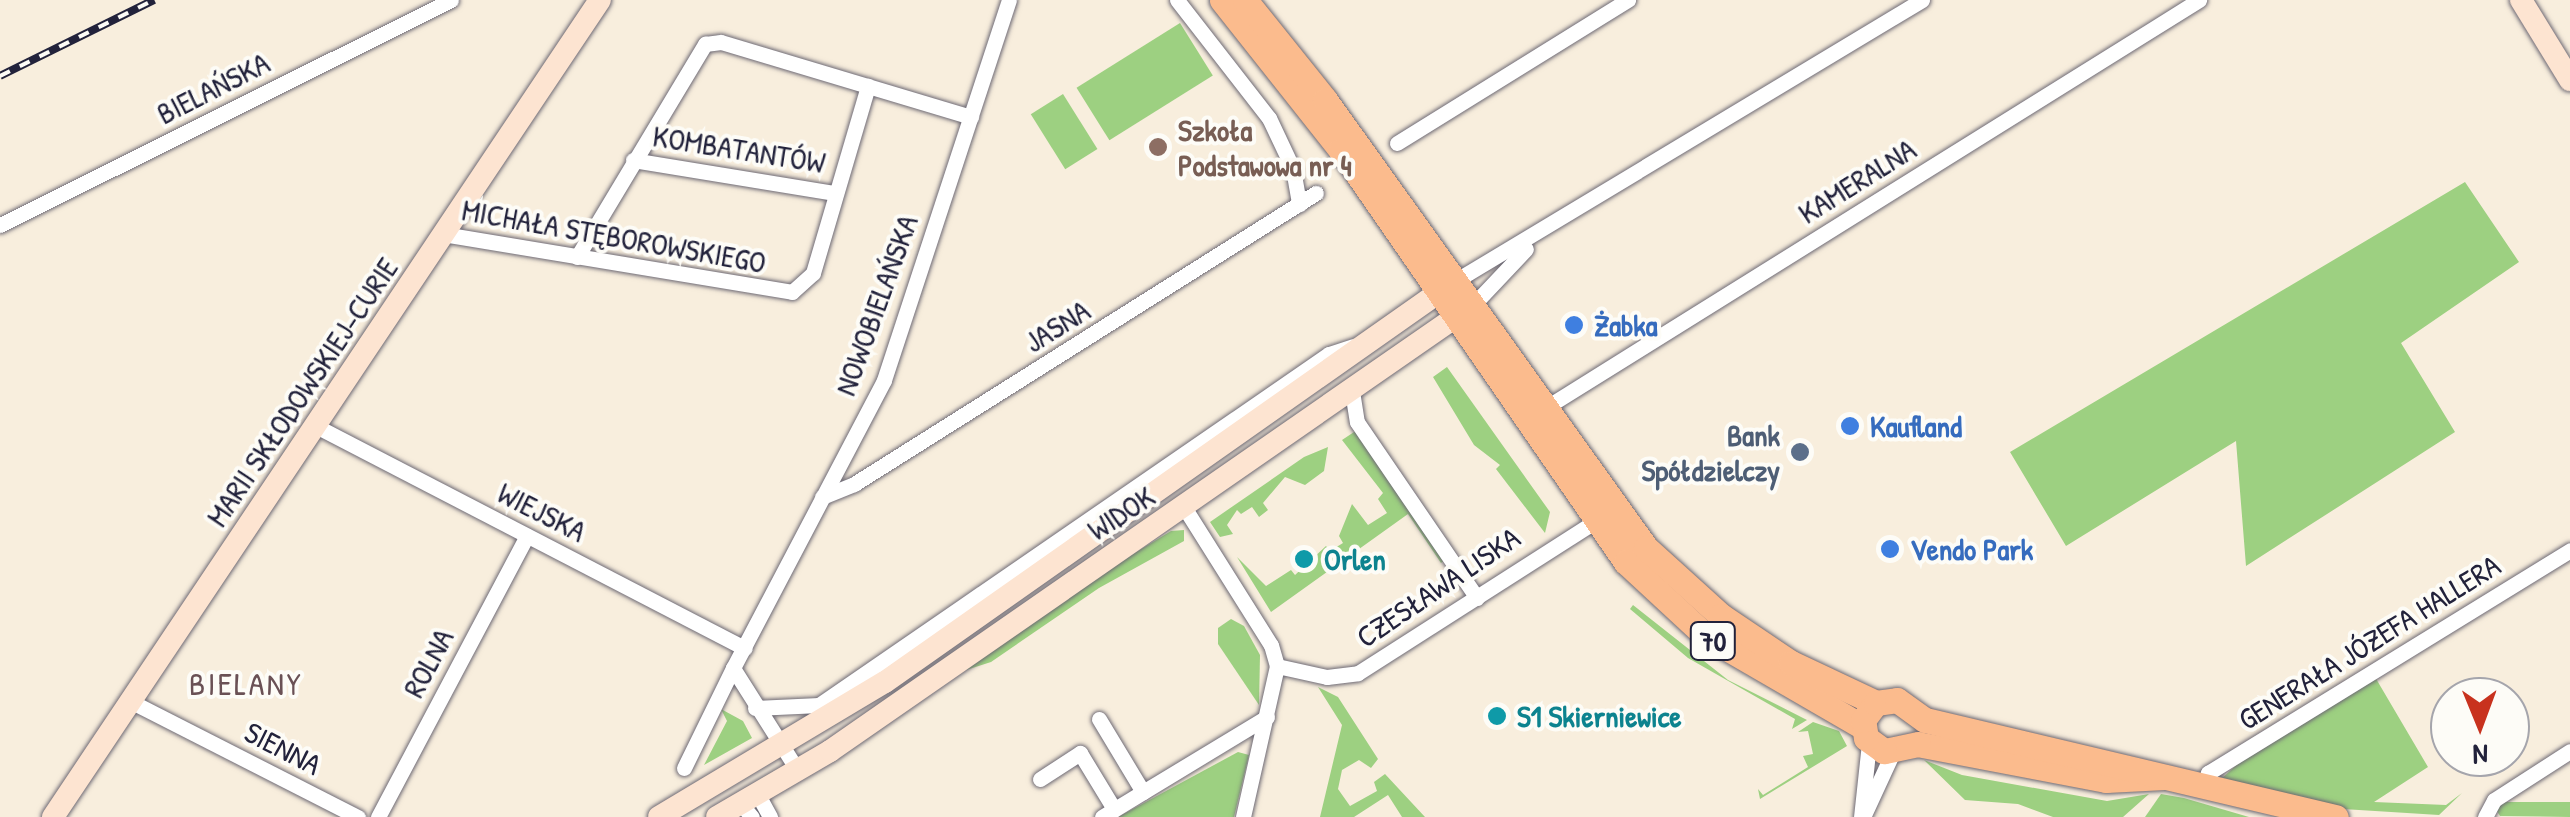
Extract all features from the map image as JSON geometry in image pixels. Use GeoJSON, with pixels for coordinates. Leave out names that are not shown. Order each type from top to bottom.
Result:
{"type":"FeatureCollection","features":[{"type":"Feature","properties":{"kind":"main road","name":"MARII SKŁODOWSKIEJ-CURIE"},"geometry":{"type":"LineString","coordinates":[[54,817],[600,0]]}},
{"type":"Feature","properties":{"kind":"main road","name":"70"},"geometry":{"type":"LineString","coordinates":[[1222,0],[1447,288]]}},
{"type":"Feature","properties":{"kind":"main road","name":"70"},"geometry":{"type":"LineString","coordinates":[[1245,0],[1464,312],[1592,518],[1648,587],[1706,636],[1883,742],[2106,780],[2164,777]]}},
{"type":"Feature","properties":{"kind":"main road"},"geometry":{"type":"LineString","coordinates":[[2521,0],[2570,80]]}},
{"type":"Feature","properties":{"kind":"main road","name":"WIDOK"},"geometry":{"type":"LineString","coordinates":[[659,817],[885,682],[1447,288]]}},
{"type":"Feature","properties":{"kind":"main road","name":"70"},"geometry":{"type":"LineString","coordinates":[[1464,312],[1545,408],[1623,520],[1721,616],[1790,663],[1876,702]]}},
{"type":"Feature","properties":{"kind":"main road","name":"WIDOK"},"geometry":{"type":"LineString","coordinates":[[717,817],[750,805],[1464,312]]}},
{"type":"Feature","properties":{"kind":"main road"},"geometry":{"type":"LineString","coordinates":[[1897,700],[1913,714],[1883,742],[1876,702],[1897,700]]}},
{"type":"Feature","properties":{"kind":"main road","name":"70"},"geometry":{"type":"LineString","coordinates":[[1913,714],[2336,817]]}},
{"type":"Feature","properties":{"kind":"street","name":"BIELAŃSKA"},"geometry":{"type":"LineString","coordinates":[[0,225],[451,0]]}},
{"type":"Feature","properties":{"kind":"street","name":"NOWOBIELAŃSKA"},"geometry":{"type":"LineString","coordinates":[[684,768],[884,380],[1009,0]]}},
{"type":"Feature","properties":{"kind":"street"},"geometry":{"type":"LineString","coordinates":[[1177,0],[1269,118],[1293,169],[1299,204]]}},
{"type":"Feature","properties":{"kind":"street"},"geometry":{"type":"LineString","coordinates":[[1397,143],[1628,0]]}},
{"type":"Feature","properties":{"kind":"street","name":"WIDOK"},"geometry":{"type":"LineString","coordinates":[[1447,288],[1540,236],[1922,0]]}},
{"type":"Feature","properties":{"kind":"street","name":"KAMERALNA"},"geometry":{"type":"LineString","coordinates":[[1545,408],[2198,0]]}},
{"type":"Feature","properties":{"kind":"street"},"geometry":{"type":"LineString","coordinates":[[577,257],[705,44],[721,42],[970,117]]}},
{"type":"Feature","properties":{"kind":"street","name":"MICHAŁA STĘBOROWSKIEGO"},"geometry":{"type":"LineString","coordinates":[[443,234],[792,292],[813,273],[868,86]]}},
{"type":"Feature","properties":{"kind":"street","name":"KOMBATANTÓW"},"geometry":{"type":"LineString","coordinates":[[633,160],[836,194]]}},
{"type":"Feature","properties":{"kind":"street","name":"JASNA"},"geometry":{"type":"LineString","coordinates":[[822,497],[854,484],[1316,193]]}},
{"type":"Feature","properties":{"kind":"street","name":"WIDOK"},"geometry":{"type":"LineString","coordinates":[[1464,312],[1540,236]]}},
{"type":"Feature","properties":{"kind":"street","name":"WIDOK"},"geometry":{"type":"LineString","coordinates":[[755,708],[819,706],[1329,354],[1372,344]]}},
{"type":"Feature","properties":{"kind":"street"},"geometry":{"type":"LineString","coordinates":[[1352,392],[1357,422],[1477,598]]}},
{"type":"Feature","properties":{"kind":"street","name":"WIEJSKA"},"geometry":{"type":"LineString","coordinates":[[314,425],[744,648]]}},
{"type":"Feature","properties":{"kind":"street"},"geometry":{"type":"LineString","coordinates":[[1184,507],[1271,645],[1277,666],[1242,817]]}},
{"type":"Feature","properties":{"kind":"street"},"geometry":{"type":"LineString","coordinates":[[1592,518],[1623,520]]}},
{"type":"Feature","properties":{"kind":"street","name":"CZESŁAWA LISKA"},"geometry":{"type":"LineString","coordinates":[[1277,666],[1327,677],[1358,672],[1477,598],[1592,518]]}},
{"type":"Feature","properties":{"kind":"street","name":"ROLNA"},"geometry":{"type":"LineString","coordinates":[[378,817],[527,536]]}},
{"type":"Feature","properties":{"kind":"street","name":"GENERAŁA JÓZEFA HALLERA"},"geometry":{"type":"LineString","coordinates":[[2204,785],[2208,774],[2570,550]]}},
{"type":"Feature","properties":{"kind":"street"},"geometry":{"type":"LineString","coordinates":[[734,668],[755,708],[798,771]]}},
{"type":"Feature","properties":{"kind":"street","name":"SIENNA"},"geometry":{"type":"LineString","coordinates":[[130,701],[358,817]]}},
{"type":"Feature","properties":{"kind":"street"},"geometry":{"type":"LineString","coordinates":[[1040,779],[1080,753],[1108,813],[1267,717]]}},
{"type":"Feature","properties":{"kind":"street"},"geometry":{"type":"LineString","coordinates":[[1099,719],[1142,792]]}},
{"type":"Feature","properties":{"kind":"street"},"geometry":{"type":"LineString","coordinates":[[1862,817],[1883,742]]}},
{"type":"Feature","properties":{"kind":"street"},"geometry":{"type":"LineString","coordinates":[[1862,817],[1883,742]]}},
{"type":"Feature","properties":{"kind":"street"},"geometry":{"type":"LineString","coordinates":[[2485,817],[2494,800],[2570,751]]}},
{"type":"Feature","properties":{"kind":"street"},"geometry":{"type":"LineString","coordinates":[[750,805],[770,817]]}},
{"type":"Feature","properties":{"kind":"green space"},"geometry":{"type":"Polygon","coordinates":[[[1180,23],[1213,76],[1109,140],[1077,88],[1180,23]]]}},
{"type":"Feature","properties":{"kind":"green space"},"geometry":{"type":"Polygon","coordinates":[[[1063,94],[1097,149],[1065,169],[1031,114],[1063,94]]]}},
{"type":"Feature","properties":{"kind":"green space"},"geometry":{"type":"Polygon","coordinates":[[[2465,182],[2519,262],[2401,343],[2455,432],[2246,566],[2236,441],[2066,546],[2010,452],[2465,182]]]}},
{"type":"Feature","properties":{"kind":"green space"},"geometry":{"type":"Polygon","coordinates":[[[1447,367],[1550,512],[1545,533],[1496,469],[1500,465],[1474,445],[1433,377],[1447,367]]]}},
{"type":"Feature","properties":{"kind":"green space"},"geometry":{"type":"Polygon","coordinates":[[[1357,430],[1446,559],[1441,563],[1408,514],[1271,612],[1237,557],[1266,586],[1291,570],[1295,575],[1326,546],[1330,551],[1343,543],[1339,536],[1352,504],[1368,525],[1387,513],[1378,499],[1383,493],[1342,440],[1357,430]]]}},
{"type":"Feature","properties":{"kind":"green space"},"geometry":{"type":"Polygon","coordinates":[[[1328,447],[1324,471],[1305,485],[1285,477],[1263,503],[1268,510],[1259,517],[1252,507],[1241,514],[1237,510],[1227,525],[1233,534],[1220,537],[1210,522],[1304,457],[1328,447]]]}},
{"type":"Feature","properties":{"kind":"green space"},"geometry":{"type":"Polygon","coordinates":[[[1184,530],[1184,541],[1099,588],[991,662],[960,672],[1095,577],[1171,531],[1184,530]]]}},
{"type":"Feature","properties":{"kind":"green space"},"geometry":{"type":"Polygon","coordinates":[[[1633,605],[1728,680],[1807,720],[1792,729],[1795,719],[1688,658],[1630,609],[1633,605]]]}},
{"type":"Feature","properties":{"kind":"green space"},"geometry":{"type":"Polygon","coordinates":[[[1231,619],[1244,626],[1260,655],[1259,705],[1218,644],[1218,628],[1231,619]]]}},
{"type":"Feature","properties":{"kind":"green space"},"geometry":{"type":"Polygon","coordinates":[[[2375,677],[2428,767],[2374,802],[2446,805],[2462,793],[2439,815],[2343,809],[2220,780],[2242,760],[2375,677]]]}},
{"type":"Feature","properties":{"kind":"green space"},"geometry":{"type":"Polygon","coordinates":[[[1318,687],[1338,697],[1378,759],[1371,768],[1359,760],[1342,770],[1338,789],[1350,806],[1377,791],[1374,782],[1385,774],[1425,817],[1402,817],[1388,795],[1354,817],[1320,817],[1342,725],[1318,687]]]}},
{"type":"Feature","properties":{"kind":"green space"},"geometry":{"type":"Polygon","coordinates":[[[721,709],[743,721],[752,738],[704,765],[727,721],[721,709]]]}},
{"type":"Feature","properties":{"kind":"green space"},"geometry":{"type":"Polygon","coordinates":[[[1813,722],[1839,731],[1847,746],[1760,799],[1758,789],[1763,795],[1808,767],[1803,756],[1813,754],[1808,731],[1798,732],[1813,722]]]}},
{"type":"Feature","properties":{"kind":"green space"},"geometry":{"type":"Polygon","coordinates":[[[1238,752],[1249,755],[1234,817],[1118,817],[1238,752]]]}},
{"type":"Feature","properties":{"kind":"green space"},"geometry":{"type":"Polygon","coordinates":[[[1924,760],[1962,775],[2107,801],[2149,794],[2123,817],[2053,817],[2018,804],[1965,800],[1924,760]]]}},
{"type":"Feature","properties":{"kind":"green space"},"geometry":{"type":"Polygon","coordinates":[[[2161,794],[2184,798],[2249,817],[2145,817],[2161,794]]]}},
{"type":"Feature","properties":{"kind":"green space"},"geometry":{"type":"Polygon","coordinates":[[[2502,802],[2570,802],[2570,817],[2500,816],[2495,808],[2502,802]]]}},
{"type":"Feature","properties":{"kind":"railway"},"geometry":{"type":"LineString","coordinates":[[0,76],[154,0]]}},
{"type":"Feature","properties":{"kind":"place","name":"Szkoła Podstawowa nr 4"},"geometry":{"type":"Point","coordinates":[1158,147]}},
{"type":"Feature","properties":{"kind":"place","name":"Żabka"},"geometry":{"type":"Point","coordinates":[1574,325]}},
{"type":"Feature","properties":{"kind":"place","name":"Kaufland"},"geometry":{"type":"Point","coordinates":[1850,426]}},
{"type":"Feature","properties":{"kind":"place","name":"Bank Spółdzielczy"},"geometry":{"type":"Point","coordinates":[1800,452]}},
{"type":"Feature","properties":{"kind":"place","name":"Vendo Park"},"geometry":{"type":"Point","coordinates":[1890,549]}},
{"type":"Feature","properties":{"kind":"place","name":"Orlen"},"geometry":{"type":"Point","coordinates":[1304,559]}},
{"type":"Feature","properties":{"kind":"place","name":"S1 Skierniewice"},"geometry":{"type":"Point","coordinates":[1497,716]}},
{"type":"Feature","properties":{"kind":"district","name":"BIELANY"},"geometry":{"type":"Point","coordinates":[246,684]}}]}
